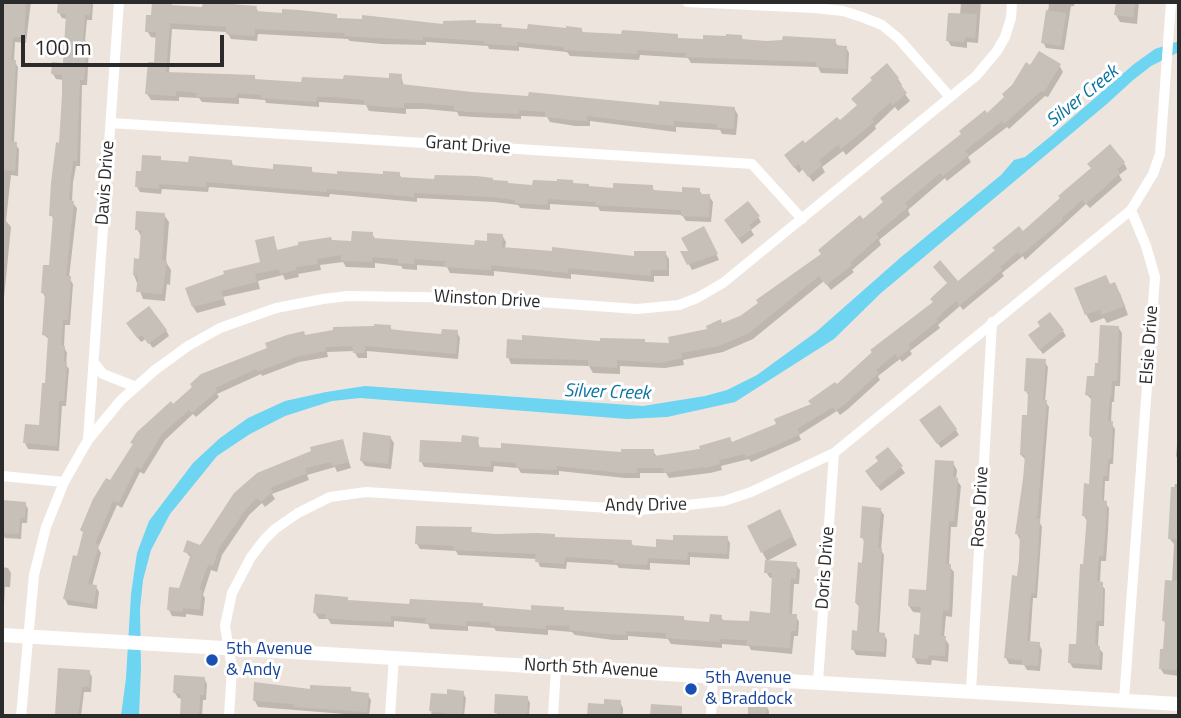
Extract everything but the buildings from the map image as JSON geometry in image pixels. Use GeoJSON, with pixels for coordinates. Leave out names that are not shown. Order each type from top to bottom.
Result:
{"type":"FeatureCollection","features":[{"type":"Feature","properties":{"kind":"street","name":"Davis Drive"},"geometry":{"type":"LineString","coordinates":[[88,440],[119,2]]}},
{"type":"Feature","properties":{"kind":"street"},"geometry":{"type":"LineString","coordinates":[[687,2],[843,11],[862,17],[882,25],[899,39],[950,97]]}},
{"type":"Feature","properties":{"kind":"street","name":"Winston Drive"},"geometry":{"type":"LineString","coordinates":[[21,716],[34,575],[46,527],[64,482],[88,440],[121,400],[188,346],[220,328],[276,308],[348,296],[483,298],[637,309],[679,305],[723,283],[976,76],[998,51],[1011,18],[1012,2]]}},
{"type":"Feature","properties":{"kind":"street"},"geometry":{"type":"LineString","coordinates":[[1131,210],[1153,174],[1160,154],[1171,2]]}},
{"type":"Feature","properties":{"kind":"street","name":"Grant Drive"},"geometry":{"type":"LineString","coordinates":[[111,124],[752,164],[802,219]]}},
{"type":"Feature","properties":{"kind":"street","name":"Andy Drive"},"geometry":{"type":"LineString","coordinates":[[229,716],[232,668],[225,626],[232,593],[251,557],[275,529],[298,513],[330,498],[366,492],[640,510],[724,501],[751,492],[834,453],[1131,210]]}},
{"type":"Feature","properties":{"kind":"street","name":"Elsie Drive"},"geometry":{"type":"LineString","coordinates":[[1124,701],[1154,277],[1146,246],[1131,210]]}},
{"type":"Feature","properties":{"kind":"street","name":"Rose Drive"},"geometry":{"type":"LineString","coordinates":[[971,691],[992,322]]}},
{"type":"Feature","properties":{"kind":"street"},"geometry":{"type":"LineString","coordinates":[[94,363],[103,374],[136,387]]}},
{"type":"Feature","properties":{"kind":"street","name":"Doris Drive"},"geometry":{"type":"LineString","coordinates":[[818,682],[834,453]]}},
{"type":"Feature","properties":{"kind":"street"},"geometry":{"type":"LineString","coordinates":[[2,476],[64,482]]}},
{"type":"Feature","properties":{"kind":"street","name":"North 5th Avenue"},"geometry":{"type":"LineString","coordinates":[[2,635],[1179,704]]}},
{"type":"Feature","properties":{"kind":"street"},"geometry":{"type":"LineString","coordinates":[[390,716],[394,657]]}},
{"type":"Feature","properties":{"kind":"street"},"geometry":{"type":"LineString","coordinates":[[553,716],[556,667]]}},
{"type":"Feature","properties":{"kind":"street"},"geometry":{"type":"LineString","coordinates":[[711,716],[713,676]]}},
{"type":"Feature","properties":{"kind":"water"},"geometry":{"type":"Polygon","coordinates":[[[1179,41],[1179,52],[1151,66],[1132,81],[881,293],[834,339],[735,402],[667,417],[627,419],[360,398],[332,401],[285,416],[250,434],[217,456],[170,514],[151,550],[143,580],[140,609],[139,716],[121,716],[131,594],[137,553],[149,521],[193,463],[220,438],[248,418],[285,401],[365,386],[643,406],[727,390],[757,375],[816,332],[1001,175],[1014,160],[1025,157],[1134,64],[1155,49],[1179,41]]]}},
{"type":"Feature","properties":{"kind":"place","name":"5th Avenue & Andy"},"geometry":{"type":"Point","coordinates":[212,660]}},
{"type":"Feature","properties":{"kind":"place","name":"5th Avenue & Braddock"},"geometry":{"type":"Point","coordinates":[691,689]}},
{"type":"Feature","properties":{"kind":"water label","name":"Silver Creek"},"geometry":{"type":"Point","coordinates":[1083,97]}},
{"type":"Feature","properties":{"kind":"water label","name":"Silver Creek"},"geometry":{"type":"Point","coordinates":[607,393]}}]}
